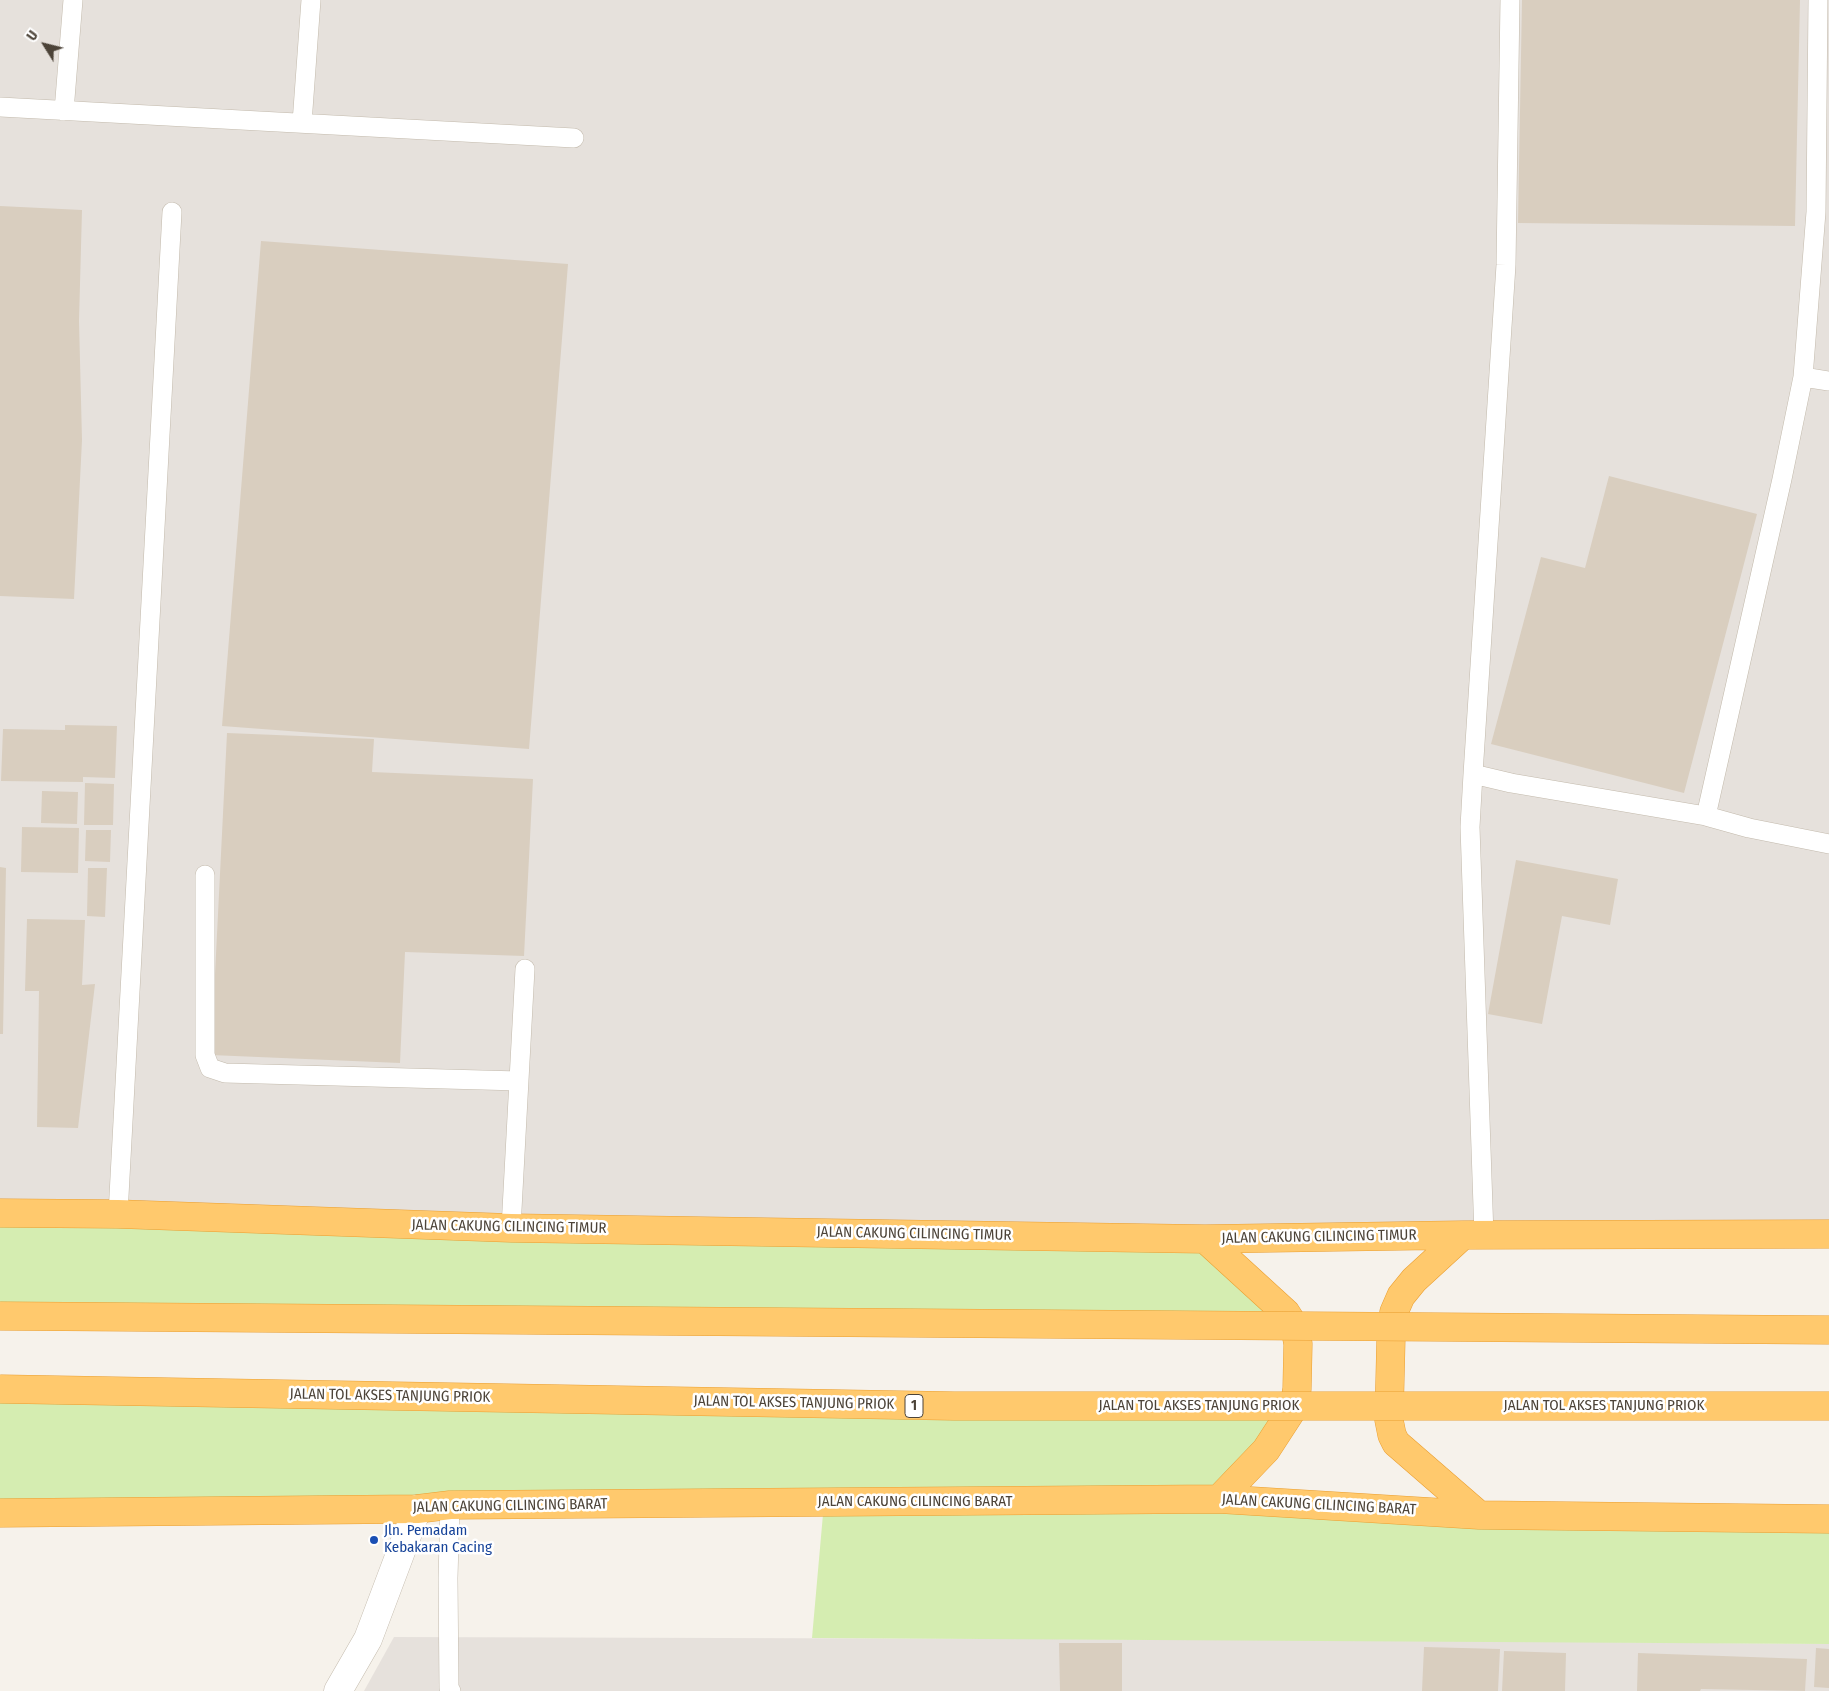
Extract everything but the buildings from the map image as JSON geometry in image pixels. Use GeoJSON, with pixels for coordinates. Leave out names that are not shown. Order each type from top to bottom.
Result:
{"type":"FeatureCollection","features":[{"type":"Feature","properties":{"kind":"highway","name":"JALAN CAKUNG CILINCING TIMUR"},"geometry":{"type":"LineString","coordinates":[[0,1213],[118,1214],[511,1228],[1206,1239],[1829,1234]]}},
{"type":"Feature","properties":{"kind":"highway"},"geometry":{"type":"LineString","coordinates":[[1473,1236],[1414,1280],[1401,1296],[1394,1312],[1391,1338],[1389,1420],[1396,1443],[1479,1515]]}},
{"type":"Feature","properties":{"kind":"highway"},"geometry":{"type":"LineString","coordinates":[[1206,1239],[1286,1313],[1295,1327],[1298,1344],[1297,1389],[1294,1407],[1266,1450],[1219,1499]]}},
{"type":"Feature","properties":{"kind":"highway"},"geometry":{"type":"LineString","coordinates":[[0,1316],[1829,1330]]}},
{"type":"Feature","properties":{"kind":"highway","name":"JALAN TOL AKSES TANJUNG PRIOK"},"geometry":{"type":"LineString","coordinates":[[0,1389],[954,1406],[1829,1406]]}},
{"type":"Feature","properties":{"kind":"highway","name":"JALAN CAKUNG CILINCING BARAT"},"geometry":{"type":"LineString","coordinates":[[0,1513],[417,1509],[450,1505],[1219,1499],[1479,1515],[1829,1520]]}},
{"type":"Feature","properties":{"kind":"street"},"geometry":{"type":"LineString","coordinates":[[338,1691],[368,1639],[417,1509]]}},
{"type":"Feature","properties":{"kind":"lane"},"geometry":{"type":"LineString","coordinates":[[64,111],[73,0]]}},
{"type":"Feature","properties":{"kind":"lane"},"geometry":{"type":"LineString","coordinates":[[302,123],[311,0]]}},
{"type":"Feature","properties":{"kind":"lane"},"geometry":{"type":"LineString","coordinates":[[1473,1236],[1470,828],[1506,265],[1510,0]]}},
{"type":"Feature","properties":{"kind":"lane"},"geometry":{"type":"LineString","coordinates":[[1706,816],[1782,479],[1802,377],[1823,212],[1818,0]]}},
{"type":"Feature","properties":{"kind":"lane"},"geometry":{"type":"LineString","coordinates":[[0,107],[574,138]]}},
{"type":"Feature","properties":{"kind":"lane"},"geometry":{"type":"LineString","coordinates":[[118,1214],[172,212]]}},
{"type":"Feature","properties":{"kind":"lane"},"geometry":{"type":"LineString","coordinates":[[1802,377],[1829,381]]}},
{"type":"Feature","properties":{"kind":"lane"},"geometry":{"type":"LineString","coordinates":[[1473,774],[1511,783],[1706,816],[1749,828],[1829,844]]}},
{"type":"Feature","properties":{"kind":"lane"},"geometry":{"type":"LineString","coordinates":[[205,875],[205,1055],[210,1068],[225,1073],[519,1081]]}},
{"type":"Feature","properties":{"kind":"lane"},"geometry":{"type":"LineString","coordinates":[[511,1228],[526,969]]}},
{"type":"Feature","properties":{"kind":"lane"},"geometry":{"type":"LineString","coordinates":[[450,1505],[448,1578],[449,1688],[451,1691]]}},
{"type":"Feature","properties":{"kind":"shaded area"},"geometry":{"type":"Polygon","coordinates":[[[0,0],[1829,0],[1829,1223],[1484,1236],[0,1212],[0,0]]]}},
{"type":"Feature","properties":{"kind":"shaded area"},"geometry":{"type":"Polygon","coordinates":[[[394,1637],[1373,1640],[1829,1644],[1829,1691],[364,1691],[394,1637]]]}},
{"type":"Feature","properties":{"kind":"green space"},"geometry":{"type":"Polygon","coordinates":[[[0,1213],[1205,1239],[1286,1313],[0,1316],[0,1213]]]}},
{"type":"Feature","properties":{"kind":"green space"},"geometry":{"type":"Polygon","coordinates":[[[0,1389],[1295,1399],[1220,1499],[1829,1519],[1829,1644],[812,1638],[824,1503],[0,1512],[0,1389]]]}},
{"type":"Feature","properties":{"kind":"place","name":"Jln. Pemadam Kebakaran Cacing"},"geometry":{"type":"Point","coordinates":[374,1540]}}]}
